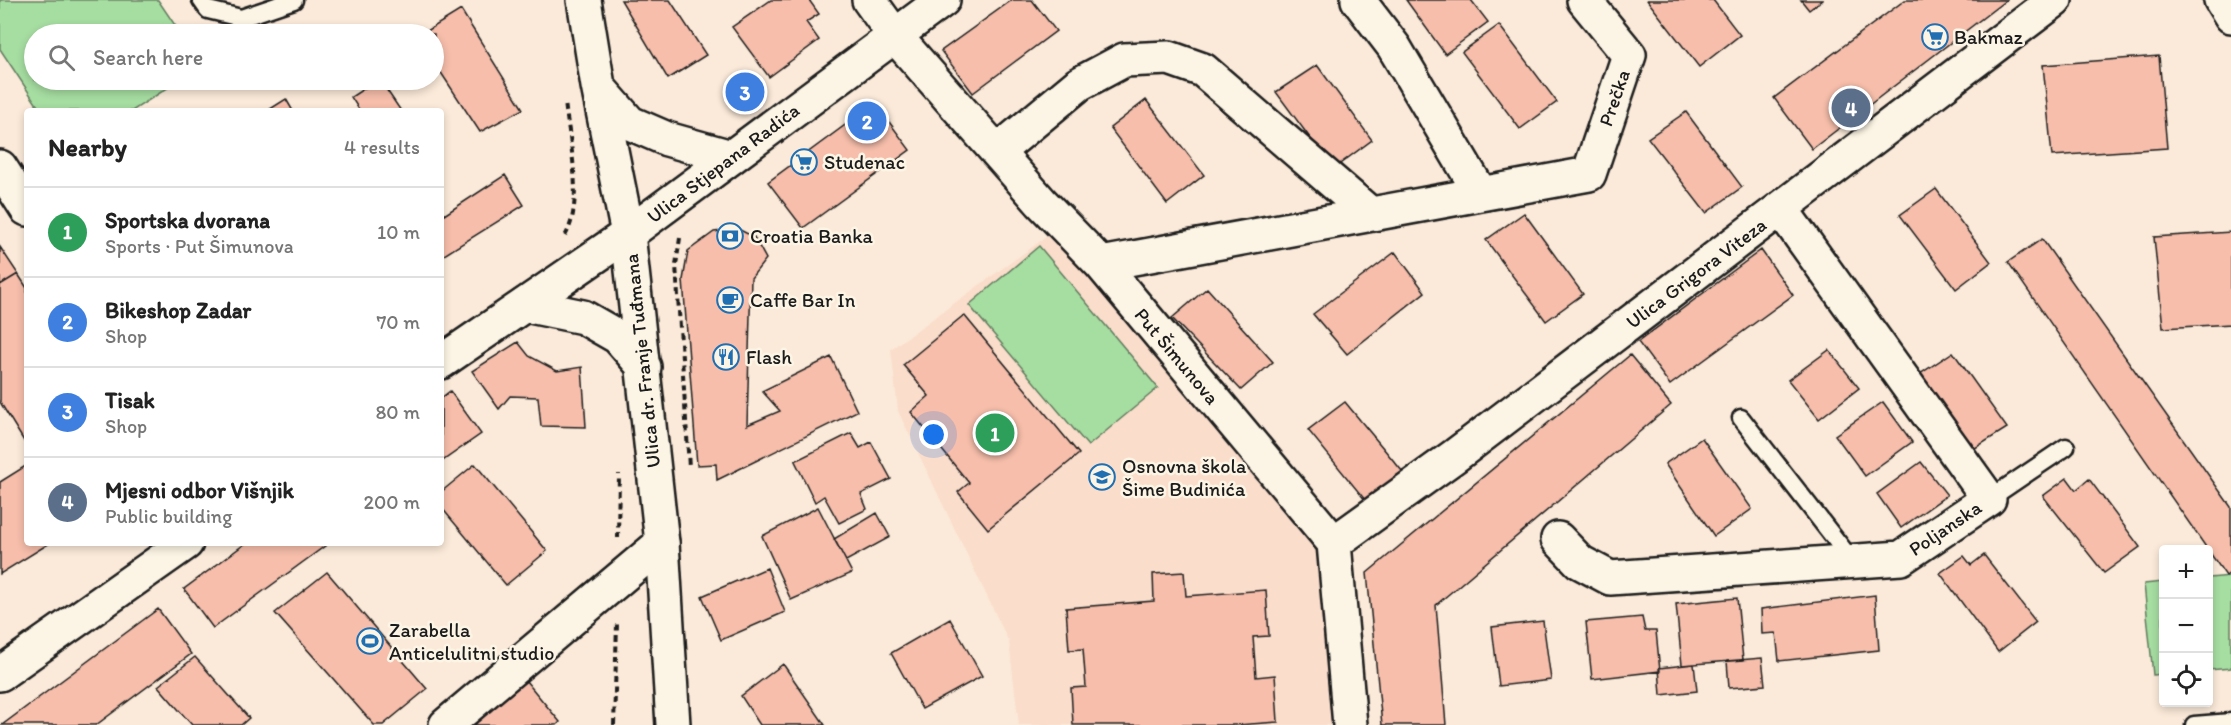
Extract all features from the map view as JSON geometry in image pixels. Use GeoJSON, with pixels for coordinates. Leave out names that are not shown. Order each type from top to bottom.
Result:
{"type":"FeatureCollection","features":[{"type":"Feature","properties":{"kind":"street","name":"Ulica dr. Franje Tuđmana"},"geometry":{"type":"LineString","coordinates":[[584,0],[598,86],[628,234],[662,543],[673,725]]}},
{"type":"Feature","properties":{"kind":"street","name":"Put Šimunova"},"geometry":{"type":"LineString","coordinates":[[868,0],[895,36],[1041,202],[1101,264],[1334,543]]}},
{"type":"Feature","properties":{"kind":"street","name":"Ulica Stjepana Radića"},"geometry":{"type":"LineString","coordinates":[[444,360],[628,234],[943,0]]}},
{"type":"Feature","properties":{"kind":"street"},"geometry":{"type":"LineString","coordinates":[[1101,264],[1480,194],[1394,47],[1358,0]]}},
{"type":"Feature","properties":{"kind":"street","name":"Prečka"},"geometry":{"type":"LineString","coordinates":[[1480,194],[1589,174],[1629,55],[1584,0]]}},
{"type":"Feature","properties":{"kind":"street","name":"Ulica Grigora Viteza"},"geometry":{"type":"LineString","coordinates":[[1334,543],[1456,455],[2055,0]]}},
{"type":"Feature","properties":{"kind":"street"},"geometry":{"type":"LineString","coordinates":[[2221,0],[2231,16]]}},
{"type":"Feature","properties":{"kind":"street"},"geometry":{"type":"LineString","coordinates":[[997,152],[1079,84],[1124,60],[1169,58],[1203,70],[1370,213]]}},
{"type":"Feature","properties":{"kind":"street"},"geometry":{"type":"LineString","coordinates":[[598,86],[630,123],[667,139],[731,157]]}},
{"type":"Feature","properties":{"kind":"street"},"geometry":{"type":"LineString","coordinates":[[0,167],[24,204]]}},
{"type":"Feature","properties":{"kind":"street","name":"Poljanska"},"geometry":{"type":"LineString","coordinates":[[1558,539],[1580,562],[1610,578],[1901,558],[1989,499],[1781,208]]}},
{"type":"Feature","properties":{"kind":"street"},"geometry":{"type":"LineString","coordinates":[[525,305],[584,317],[618,337],[644,367]]}},
{"type":"Feature","properties":{"kind":"street"},"geometry":{"type":"LineString","coordinates":[[446,725],[662,543]]}},
{"type":"Feature","properties":{"kind":"street"},"geometry":{"type":"LineString","coordinates":[[1334,543],[1350,725]]}},
{"type":"Feature","properties":{"kind":"street"},"geometry":{"type":"LineString","coordinates":[[0,674],[182,546]]}},
{"type":"Feature","properties":{"kind":"lane"},"geometry":{"type":"LineString","coordinates":[[201,0],[208,10],[241,18],[294,0]]}},
{"type":"Feature","properties":{"kind":"lane"},"geometry":{"type":"LineString","coordinates":[[1741,418],[1853,562]]}},
{"type":"Feature","properties":{"kind":"lane"},"geometry":{"type":"LineString","coordinates":[[1989,499],[2066,447]]}},
{"type":"Feature","properties":{"kind":"lane"},"geometry":{"type":"LineString","coordinates":[[2194,725],[2231,722]]}},
{"type":"Feature","properties":{"kind":"path"},"geometry":{"type":"LineString","coordinates":[[563,238],[571,225],[576,201],[564,94]]}},
{"type":"Feature","properties":{"kind":"path"},"geometry":{"type":"LineString","coordinates":[[687,230],[679,239],[676,265],[690,470]]}},
{"type":"Feature","properties":{"kind":"path"},"geometry":{"type":"LineString","coordinates":[[614,725],[619,470]]}},
{"type":"Feature","properties":{"kind":"shaded area","name":"Osnovna škola Šime Budinića"},"geometry":{"type":"Polygon","coordinates":[[[1053,232],[1334,543],[1350,725],[1019,725],[1009,642],[898,411],[891,349],[1053,232]]]}},
{"type":"Feature","properties":{"kind":"green space"},"geometry":{"type":"Polygon","coordinates":[[[0,0],[158,0],[174,24],[24,24],[24,85],[0,49],[0,0]]]}},
{"type":"Feature","properties":{"kind":"green space"},"geometry":{"type":"Polygon","coordinates":[[[27,90],[165,90],[137,108],[39,108],[27,90]]]}},
{"type":"Feature","properties":{"kind":"green space"},"geometry":{"type":"Polygon","coordinates":[[[1039,246],[1158,388],[1088,446],[969,305],[1039,246]]]}},
{"type":"Feature","properties":{"kind":"green space"},"geometry":{"type":"Polygon","coordinates":[[[2231,576],[2231,668],[2213,670],[2213,578],[2231,576]]]}},
{"type":"Feature","properties":{"kind":"green space"},"geometry":{"type":"Polygon","coordinates":[[[2159,582],[2159,674],[2153,675],[2144,584],[2159,582]]]}},
{"type":"Feature","properties":{"kind":"building"},"geometry":{"type":"Polygon","coordinates":[[[621,0],[670,0],[706,55],[668,79],[621,0]]]}},
{"type":"Feature","properties":{"kind":"building"},"geometry":{"type":"Polygon","coordinates":[[[771,0],[809,0],[819,14],[806,22],[819,40],[769,77],[732,27],[771,0]]]}},
{"type":"Feature","properties":{"kind":"building"},"geometry":{"type":"Polygon","coordinates":[[[1012,0],[1032,0],[1056,31],[973,93],[941,51],[1012,0]]]}},
{"type":"Feature","properties":{"kind":"building"},"geometry":{"type":"Polygon","coordinates":[[[1406,0],[1471,0],[1488,22],[1445,54],[1406,0]]]}},
{"type":"Feature","properties":{"kind":"building"},"geometry":{"type":"Polygon","coordinates":[[[1647,0],[1713,0],[1740,35],[1699,67],[1647,0]]]}},
{"type":"Feature","properties":{"kind":"building"},"geometry":{"type":"Polygon","coordinates":[[[1801,0],[1822,0],[1809,10],[1801,0]]]}},
{"type":"Feature","properties":{"kind":"building"},"geometry":{"type":"Polygon","coordinates":[[[1905,0],[2006,0],[1812,149],[1774,98],[1905,0]]]}},
{"type":"Feature","properties":{"kind":"building"},"geometry":{"type":"Polygon","coordinates":[[[461,10],[523,109],[480,132],[444,77],[444,24],[438,24],[461,10]]]}},
{"type":"Feature","properties":{"kind":"building"},"geometry":{"type":"Polygon","coordinates":[[[1499,25],[1557,102],[1520,129],[1462,52],[1499,25]]]}},
{"type":"Feature","properties":{"kind":"building"},"geometry":{"type":"Polygon","coordinates":[[[2159,56],[2167,148],[2052,156],[2043,65],[2159,56]]]}},
{"type":"Feature","properties":{"kind":"building"},"geometry":{"type":"Polygon","coordinates":[[[1317,65],[1372,140],[1333,169],[1276,92],[1317,65]]]}},
{"type":"Feature","properties":{"kind":"building"},"geometry":{"type":"Polygon","coordinates":[[[362,90],[387,90],[399,108],[358,108],[351,97],[362,90]]]}},
{"type":"Feature","properties":{"kind":"building"},"geometry":{"type":"Polygon","coordinates":[[[286,99],[291,108],[272,108],[286,99]]]}},
{"type":"Feature","properties":{"kind":"building"},"geometry":{"type":"Polygon","coordinates":[[[1146,100],[1204,175],[1167,204],[1110,128],[1146,100]]]}},
{"type":"Feature","properties":{"kind":"building"},"geometry":{"type":"Polygon","coordinates":[[[875,103],[910,150],[803,228],[768,182],[875,103]]]}},
{"type":"Feature","properties":{"kind":"building"},"geometry":{"type":"Polygon","coordinates":[[[1686,112],[1742,187],[1706,213],[1648,138],[1686,112]]]}},
{"type":"Feature","properties":{"kind":"building"},"geometry":{"type":"Polygon","coordinates":[[[505,175],[524,205],[444,255],[444,215],[505,175]]]}},
{"type":"Feature","properties":{"kind":"building"},"geometry":{"type":"Polygon","coordinates":[[[1936,189],[1991,262],[1956,289],[1900,215],[1936,189]]]}},
{"type":"Feature","properties":{"kind":"building"},"geometry":{"type":"Polygon","coordinates":[[[1524,213],[1583,294],[1546,321],[1486,240],[1524,213]]]}},
{"type":"Feature","properties":{"kind":"building"},"geometry":{"type":"Polygon","coordinates":[[[738,229],[754,237],[766,259],[751,278],[747,425],[780,411],[762,391],[831,357],[857,411],[717,480],[716,464],[697,465],[683,280],[688,251],[714,232],[738,229]]]}},
{"type":"Feature","properties":{"kind":"building"},"geometry":{"type":"Polygon","coordinates":[[[2231,232],[2231,324],[2163,328],[2154,237],[2231,232]]]}},
{"type":"Feature","properties":{"kind":"building"},"geometry":{"type":"Polygon","coordinates":[[[2042,239],[2231,507],[2231,572],[2226,576],[2213,557],[2213,545],[2204,545],[2008,262],[2042,239]]]}},
{"type":"Feature","properties":{"kind":"building"},"geometry":{"type":"Polygon","coordinates":[[[0,247],[18,274],[0,285],[0,247]]]}},
{"type":"Feature","properties":{"kind":"building"},"geometry":{"type":"Polygon","coordinates":[[[1761,250],[1793,295],[1670,385],[1638,342],[1761,250]]]}},
{"type":"Feature","properties":{"kind":"building"},"geometry":{"type":"Polygon","coordinates":[[[1395,252],[1425,292],[1347,354],[1313,314],[1395,252]]]}},
{"type":"Feature","properties":{"kind":"building"},"geometry":{"type":"Polygon","coordinates":[[[18,274],[24,283],[24,441],[0,402],[0,285],[18,274]]]}},
{"type":"Feature","properties":{"kind":"building"},"geometry":{"type":"Polygon","coordinates":[[[1207,288],[1273,362],[1241,390],[1172,318],[1207,288]]]}},
{"type":"Feature","properties":{"kind":"building"},"geometry":{"type":"Polygon","coordinates":[[[964,315],[1079,454],[988,529],[958,492],[969,483],[911,412],[929,396],[903,365],[964,315]]]}},
{"type":"Feature","properties":{"kind":"building"},"geometry":{"type":"Polygon","coordinates":[[[518,342],[529,356],[557,371],[582,367],[586,427],[541,426],[538,397],[510,396],[499,409],[472,371],[518,342]]]}},
{"type":"Feature","properties":{"kind":"building"},"geometry":{"type":"Polygon","coordinates":[[[1829,350],[1859,388],[1819,419],[1788,380],[1829,350]]]}},
{"type":"Feature","properties":{"kind":"building"},"geometry":{"type":"Polygon","coordinates":[[[1953,352],[2007,428],[1972,450],[1917,376],[1953,352]]]}},
{"type":"Feature","properties":{"kind":"building"},"geometry":{"type":"Polygon","coordinates":[[[1630,355],[1671,405],[1436,605],[1446,725],[1382,725],[1367,573],[1630,355]]]}},
{"type":"Feature","properties":{"kind":"building"},"geometry":{"type":"Polygon","coordinates":[[[450,391],[481,434],[444,460],[444,396],[450,391]]]}},
{"type":"Feature","properties":{"kind":"building"},"geometry":{"type":"Polygon","coordinates":[[[1345,402],[1407,477],[1370,506],[1308,430],[1345,402]]]}},
{"type":"Feature","properties":{"kind":"building"},"geometry":{"type":"Polygon","coordinates":[[[1883,402],[1912,442],[1865,476],[1835,435],[1883,402]]]}},
{"type":"Feature","properties":{"kind":"building"},"geometry":{"type":"Polygon","coordinates":[[[851,433],[860,448],[871,442],[891,479],[861,494],[867,509],[839,523],[824,496],[815,502],[795,461],[851,433]]]}},
{"type":"Feature","properties":{"kind":"building"},"geometry":{"type":"Polygon","coordinates":[[[1702,438],[1752,509],[1714,536],[1665,464],[1702,438]]]}},
{"type":"Feature","properties":{"kind":"building"},"geometry":{"type":"Polygon","coordinates":[[[1921,462],[1947,495],[1901,528],[1877,494],[1921,462]]]}},
{"type":"Feature","properties":{"kind":"building"},"geometry":{"type":"Polygon","coordinates":[[[475,464],[547,551],[506,585],[444,511],[444,490],[475,464]]]}},
{"type":"Feature","properties":{"kind":"building"},"geometry":{"type":"Polygon","coordinates":[[[24,467],[24,546],[45,546],[0,574],[0,482],[24,467]]]}},
{"type":"Feature","properties":{"kind":"building"},"geometry":{"type":"Polygon","coordinates":[[[2067,478],[2076,490],[2089,479],[2140,547],[2104,573],[2043,496],[2067,478]]]}},
{"type":"Feature","properties":{"kind":"building"},"geometry":{"type":"Polygon","coordinates":[[[818,507],[852,573],[791,600],[762,536],[818,507]]]}},
{"type":"Feature","properties":{"kind":"building"},"geometry":{"type":"Polygon","coordinates":[[[877,513],[890,537],[846,561],[834,539],[877,513]]]}},
{"type":"Feature","properties":{"kind":"building"},"geometry":{"type":"Polygon","coordinates":[[[242,546],[325,546],[213,628],[184,589],[242,546]]]}},
{"type":"Feature","properties":{"kind":"building"},"geometry":{"type":"Polygon","coordinates":[[[1984,555],[2036,622],[1998,652],[1940,573],[1964,556],[1971,565],[1984,555]]]}},
{"type":"Feature","properties":{"kind":"building"},"geometry":{"type":"Polygon","coordinates":[[[767,568],[785,612],[721,640],[702,596],[767,568]]]}},
{"type":"Feature","properties":{"kind":"building"},"geometry":{"type":"Polygon","coordinates":[[[327,572],[427,689],[383,725],[374,725],[275,613],[327,572]]]}},
{"type":"Feature","properties":{"kind":"building"},"geometry":{"type":"Polygon","coordinates":[[[1184,572],[1186,596],[1266,590],[1269,636],[1253,637],[1256,677],[1275,675],[1278,722],[1237,725],[1073,725],[1071,688],[1086,687],[1083,649],[1069,650],[1066,608],[1154,601],[1153,574],[1184,572]]]}},
{"type":"Feature","properties":{"kind":"building"},"geometry":{"type":"Polygon","coordinates":[[[1875,595],[1879,650],[1779,661],[1776,633],[1762,634],[1761,609],[1875,595]]]}},
{"type":"Feature","properties":{"kind":"building"},"geometry":{"type":"Polygon","coordinates":[[[1737,598],[1743,660],[1682,665],[1676,604],[1737,598]]]}},
{"type":"Feature","properties":{"kind":"building"},"geometry":{"type":"Polygon","coordinates":[[[158,609],[191,654],[96,725],[2,725],[158,609]]]}},
{"type":"Feature","properties":{"kind":"building"},"geometry":{"type":"Polygon","coordinates":[[[1642,617],[1645,631],[1656,631],[1660,671],[1592,679],[1586,622],[1642,617]]]}},
{"type":"Feature","properties":{"kind":"building"},"geometry":{"type":"Polygon","coordinates":[[[950,619],[982,676],[922,709],[891,653],[950,619]]]}},
{"type":"Feature","properties":{"kind":"building"},"geometry":{"type":"Polygon","coordinates":[[[1543,621],[1551,680],[1499,686],[1492,627],[1543,621]]]}},
{"type":"Feature","properties":{"kind":"building"},"geometry":{"type":"Polygon","coordinates":[[[195,657],[249,718],[241,725],[192,725],[158,686],[195,657]]]}},
{"type":"Feature","properties":{"kind":"building"},"geometry":{"type":"Polygon","coordinates":[[[1762,658],[1765,685],[1729,688],[1727,661],[1762,658]]]}},
{"type":"Feature","properties":{"kind":"building"},"geometry":{"type":"Polygon","coordinates":[[[783,664],[825,725],[760,725],[741,696],[783,664]]]}},
{"type":"Feature","properties":{"kind":"building"},"geometry":{"type":"Polygon","coordinates":[[[1694,664],[1697,691],[1661,695],[1659,668],[1694,664]]]}},
{"type":"Feature","properties":{"kind":"building"},"geometry":{"type":"Polygon","coordinates":[[[521,675],[560,722],[557,725],[459,725],[521,675]]]}},
{"type":"Feature","properties":{"kind":"place","name":"Bakmaz"},"geometry":{"type":"Point","coordinates":[1935,37]}},
{"type":"Feature","properties":{"kind":"place","name":"Tisak"},"geometry":{"type":"Point","coordinates":[745,92]}},
{"type":"Feature","properties":{"kind":"place","name":"Mjesni odbor Višnjik"},"geometry":{"type":"Point","coordinates":[1851,108]}},
{"type":"Feature","properties":{"kind":"place","name":"Bikeshop Zadar"},"geometry":{"type":"Point","coordinates":[867,121]}},
{"type":"Feature","properties":{"kind":"place","name":"Studenac"},"geometry":{"type":"Point","coordinates":[804,162]}},
{"type":"Feature","properties":{"kind":"place","name":"Croatia Banka"},"geometry":{"type":"Point","coordinates":[730,236]}},
{"type":"Feature","properties":{"kind":"place","name":"Caffe Bar In"},"geometry":{"type":"Point","coordinates":[730,300]}},
{"type":"Feature","properties":{"kind":"place","name":"Flash"},"geometry":{"type":"Point","coordinates":[726,357]}},
{"type":"Feature","properties":{"kind":"place","name":"Sportska dvorana"},"geometry":{"type":"Point","coordinates":[995,433]}},
{"type":"Feature","properties":{"kind":"place","name":"Osnovna škola Šime Budinića"},"geometry":{"type":"Point","coordinates":[1102,477]}},
{"type":"Feature","properties":{"kind":"place","name":"Zarabella Anticelulitni studio"},"geometry":{"type":"Point","coordinates":[370,641]}}]}
